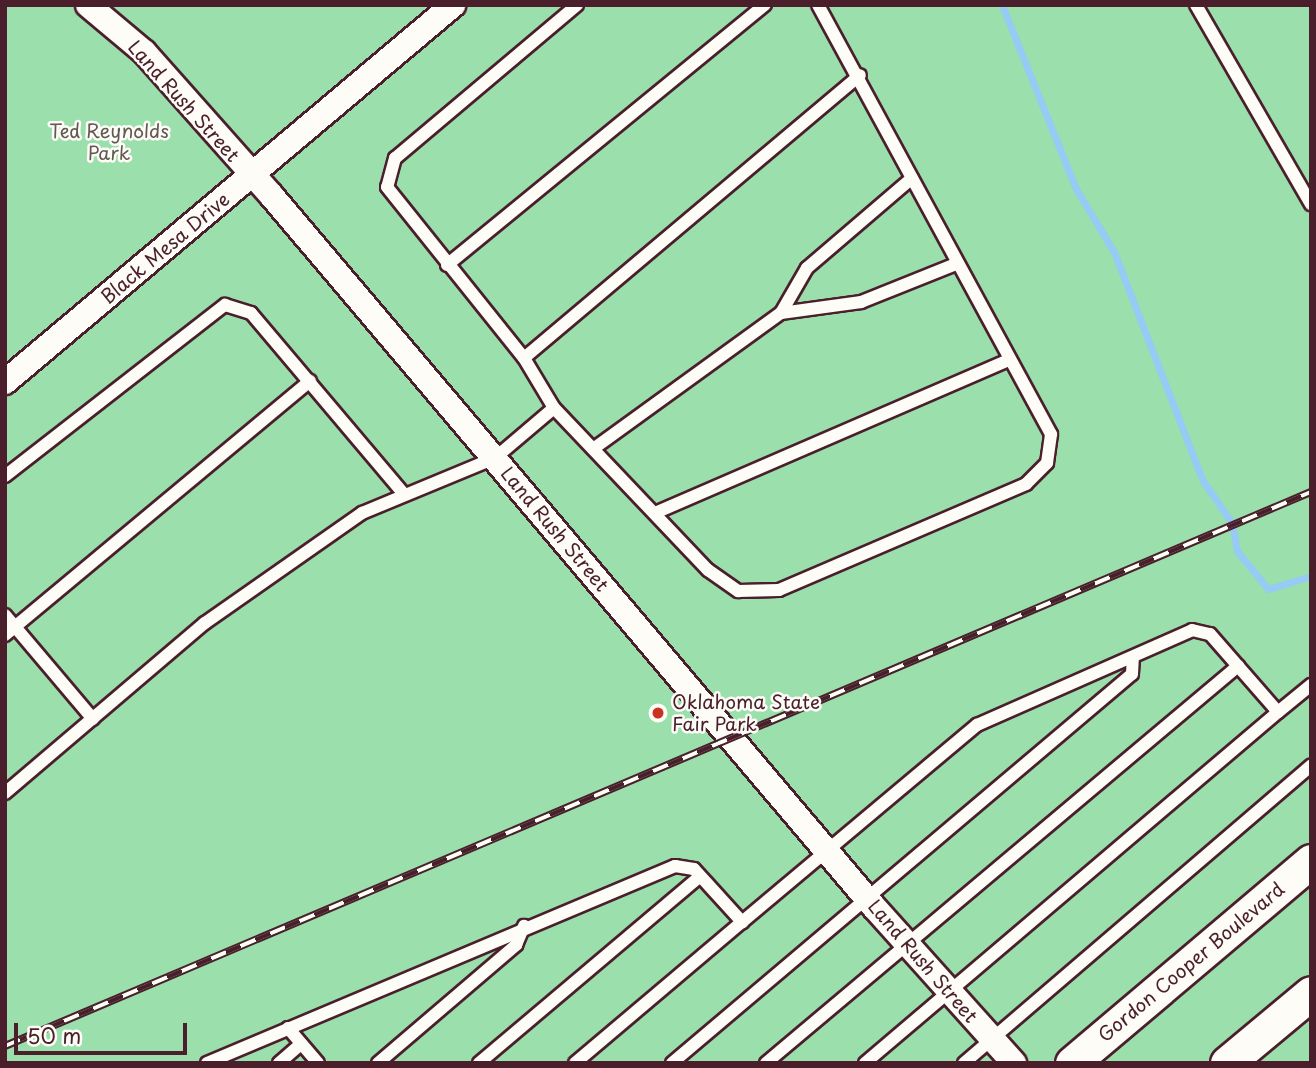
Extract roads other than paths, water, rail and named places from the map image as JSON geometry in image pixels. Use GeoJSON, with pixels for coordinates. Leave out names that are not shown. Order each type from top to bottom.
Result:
{"type":"FeatureCollection","features":[{"type":"Feature","properties":{"kind":"street","name":"Land Rush Street"},"geometry":{"type":"LineString","coordinates":[[88,5],[144,52],[495,458],[866,897],[1014,1063]]}},
{"type":"Feature","properties":{"kind":"street","name":"Black Mesa Drive"},"geometry":{"type":"LineString","coordinates":[[5,382],[453,5]]}},
{"type":"Feature","properties":{"kind":"street","name":"Gordon Cooper Boulevard"},"geometry":{"type":"LineString","coordinates":[[1072,1063],[1311,861]]}},
{"type":"Feature","properties":{"kind":"street"},"geometry":{"type":"LineString","coordinates":[[1227,1063],[1311,993]]}},
{"type":"Feature","properties":{"kind":"lane"},"geometry":{"type":"LineString","coordinates":[[578,5],[395,158],[387,187],[524,358],[554,408],[708,570],[738,591],[779,590],[1026,484],[1047,463],[1051,434],[956,264],[860,75],[818,5]]}},
{"type":"Feature","properties":{"kind":"lane"},"geometry":{"type":"LineString","coordinates":[[447,265],[765,5]]}},
{"type":"Feature","properties":{"kind":"lane"},"geometry":{"type":"LineString","coordinates":[[1195,5],[1311,204]]}},
{"type":"Feature","properties":{"kind":"lane"},"geometry":{"type":"LineString","coordinates":[[524,358],[860,75]]}},
{"type":"Feature","properties":{"kind":"lane"},"geometry":{"type":"LineString","coordinates":[[593,450],[781,313],[807,268],[912,178]]}},
{"type":"Feature","properties":{"kind":"lane"},"geometry":{"type":"LineString","coordinates":[[781,313],[861,302],[956,264]]}},
{"type":"Feature","properties":{"kind":"lane"},"geometry":{"type":"LineString","coordinates":[[5,477],[225,305],[251,313],[405,495]]}},
{"type":"Feature","properties":{"kind":"lane"},"geometry":{"type":"LineString","coordinates":[[655,513],[1009,360]]}},
{"type":"Feature","properties":{"kind":"lane"},"geometry":{"type":"LineString","coordinates":[[10,631],[310,381]]}},
{"type":"Feature","properties":{"kind":"lane"},"geometry":{"type":"LineString","coordinates":[[5,793],[205,623],[362,513],[495,458],[554,408]]}},
{"type":"Feature","properties":{"kind":"lane"},"geometry":{"type":"LineString","coordinates":[[5,615],[10,631],[93,719]]}},
{"type":"Feature","properties":{"kind":"lane"},"geometry":{"type":"LineString","coordinates":[[575,1063],[977,725],[1201,630],[1238,666],[1278,712]]}},
{"type":"Feature","properties":{"kind":"lane"},"geometry":{"type":"LineString","coordinates":[[672,1063],[1132,674],[1133,657]]}},
{"type":"Feature","properties":{"kind":"lane"},"geometry":{"type":"LineString","coordinates":[[766,1063],[1238,666]]}},
{"type":"Feature","properties":{"kind":"lane"},"geometry":{"type":"LineString","coordinates":[[865,1063],[1311,685]]}},
{"type":"Feature","properties":{"kind":"lane"},"geometry":{"type":"LineString","coordinates":[[964,1063],[1311,766]]}},
{"type":"Feature","properties":{"kind":"lane"},"geometry":{"type":"LineString","coordinates":[[207,1063],[524,926],[675,866],[684,865],[700,876],[742,922]]}},
{"type":"Feature","properties":{"kind":"lane"},"geometry":{"type":"LineString","coordinates":[[479,1063],[700,876]]}},
{"type":"Feature","properties":{"kind":"lane"},"geometry":{"type":"LineString","coordinates":[[378,1063],[516,945],[524,926]]}},
{"type":"Feature","properties":{"kind":"lane"},"geometry":{"type":"LineString","coordinates":[[288,1028],[318,1063]]}},
{"type":"Feature","properties":{"kind":"lane"},"geometry":{"type":"LineString","coordinates":[[279,1063],[301,1044]]}},
{"type":"Feature","properties":{"kind":"waterway"},"geometry":{"type":"LineString","coordinates":[[1002,5],[1076,189],[1114,252],[1203,481],[1232,523],[1237,551],[1268,589],[1311,576]]}},
{"type":"Feature","properties":{"kind":"railway"},"geometry":{"type":"LineString","coordinates":[[5,1046],[1311,492]]}},
{"type":"Feature","properties":{"kind":"place","name":"Oklahoma State Fair Park"},"geometry":{"type":"Point","coordinates":[658,713]}},
{"type":"Feature","properties":{"kind":"park label","name":"Ted Reynolds Park"},"geometry":{"type":"Point","coordinates":[109,142]}}]}
